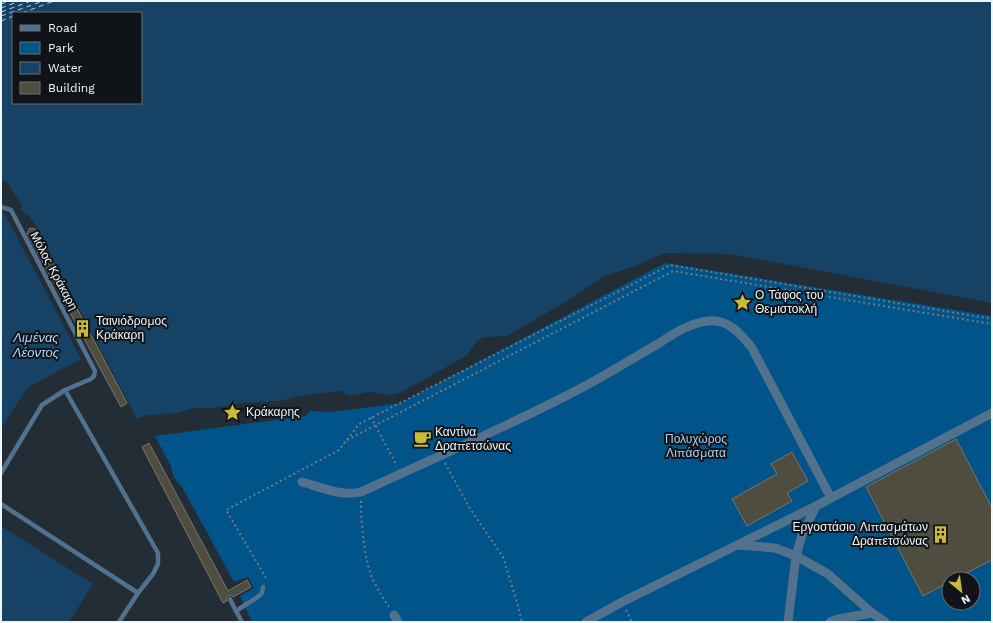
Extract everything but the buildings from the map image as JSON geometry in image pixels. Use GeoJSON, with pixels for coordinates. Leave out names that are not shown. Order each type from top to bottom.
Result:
{"type":"FeatureCollection","features":[{"type":"Feature","properties":{"kind":"street"},"geometry":{"type":"LineString","coordinates":[[302,482],[342,494],[361,492],[535,412],[586,386],[679,331],[701,322],[718,322],[727,323],[735,329],[752,348],[831,498]]}},
{"type":"Feature","properties":{"kind":"street"},"geometry":{"type":"LineString","coordinates":[[586,622],[622,602],[816,506],[992,413]]}},
{"type":"Feature","properties":{"kind":"street"},"geometry":{"type":"LineString","coordinates":[[788,622],[796,556],[802,535],[816,506]]}},
{"type":"Feature","properties":{"kind":"street"},"geometry":{"type":"LineString","coordinates":[[736,545],[775,548],[796,556],[828,574],[872,613],[885,622]]}},
{"type":"Feature","properties":{"kind":"street"},"geometry":{"type":"LineString","coordinates":[[830,622],[838,619],[872,613]]}},
{"type":"Feature","properties":{"kind":"lane","name":"Μόλος Κράκαρη"},"geometry":{"type":"LineString","coordinates":[[1,207],[11,210],[95,371],[94,376],[91,379],[65,390]]}},
{"type":"Feature","properties":{"kind":"lane"},"geometry":{"type":"LineString","coordinates":[[1,473],[42,405],[65,390],[158,553],[158,564],[119,622]]}},
{"type":"Feature","properties":{"kind":"lane"},"geometry":{"type":"LineString","coordinates":[[1,504],[138,593]]}},
{"type":"Feature","properties":{"kind":"lane"},"geometry":{"type":"LineString","coordinates":[[236,611],[259,596],[262,593],[263,587]]}},
{"type":"Feature","properties":{"kind":"lane"},"geometry":{"type":"LineString","coordinates":[[230,599],[242,622]]}},
{"type":"Feature","properties":{"kind":"path"},"geometry":{"type":"LineString","coordinates":[[266,578],[226,510],[339,450],[359,424],[670,265],[992,319]]}},
{"type":"Feature","properties":{"kind":"path"},"geometry":{"type":"LineString","coordinates":[[346,441],[673,271],[992,324]]}},
{"type":"Feature","properties":{"kind":"path"},"geometry":{"type":"LineString","coordinates":[[371,418],[401,473]]}},
{"type":"Feature","properties":{"kind":"path"},"geometry":{"type":"LineString","coordinates":[[441,455],[469,507],[502,557],[522,622]]}},
{"type":"Feature","properties":{"kind":"path"},"geometry":{"type":"LineString","coordinates":[[361,492],[361,523],[372,579],[396,618]]}},
{"type":"Feature","properties":{"kind":"path"},"geometry":{"type":"LineString","coordinates":[[622,602],[632,622]]}},
{"type":"Feature","properties":{"kind":"green space","name":"Πολυχώρος Λιπάσματα"},"geometry":{"type":"Polygon","coordinates":[[[665,263],[992,316],[992,622],[252,622],[240,596],[254,588],[248,577],[234,582],[182,487],[174,477],[171,466],[155,436],[306,416],[309,411],[331,412],[401,403],[665,263]]]}},
{"type":"Feature","properties":{"kind":"water"},"geometry":{"type":"Polygon","coordinates":[[[1,1],[992,1],[992,303],[730,254],[665,253],[603,277],[567,301],[507,336],[490,337],[478,340],[466,356],[400,393],[392,395],[368,392],[349,396],[340,391],[299,396],[279,401],[243,403],[213,408],[195,408],[176,413],[148,415],[137,419],[36,226],[29,216],[20,209],[22,206],[7,182],[1,180],[1,1]]]}},
{"type":"Feature","properties":{"kind":"water","name":"Λιμένας Λέοντος"},"geometry":{"type":"Polygon","coordinates":[[[1,212],[5,214],[81,359],[27,388],[1,429],[1,212]]]}},
{"type":"Feature","properties":{"kind":"water"},"geometry":{"type":"Polygon","coordinates":[[[1,526],[93,584],[69,622],[1,622],[1,526]]]}},
{"type":"Feature","properties":{"kind":"ferry route"},"geometry":{"type":"LineString","coordinates":[[1,4],[9,1]]}},
{"type":"Feature","properties":{"kind":"ferry route"},"geometry":{"type":"LineString","coordinates":[[1,8],[20,1]]}},
{"type":"Feature","properties":{"kind":"ferry route"},"geometry":{"type":"LineString","coordinates":[[1,12],[31,1]]}},
{"type":"Feature","properties":{"kind":"ferry route"},"geometry":{"type":"LineString","coordinates":[[12,12],[43,1]]}},
{"type":"Feature","properties":{"kind":"ferry route"},"geometry":{"type":"LineString","coordinates":[[25,12],[54,1]]}},
{"type":"Feature","properties":{"kind":"ferry route"},"geometry":{"type":"LineString","coordinates":[[1,16],[12,12]]}},
{"type":"Feature","properties":{"kind":"ferry route"},"geometry":{"type":"LineString","coordinates":[[1,21],[12,16]]}},
{"type":"Feature","properties":{"kind":"place","name":"Ο Τάφος του Θεμιστοκλή"},"geometry":{"type":"Point","coordinates":[742,302]}},
{"type":"Feature","properties":{"kind":"place","name":"Ταινιόδρομος Κράκαρη"},"geometry":{"type":"Point","coordinates":[83,328]}},
{"type":"Feature","properties":{"kind":"place","name":"Κράκαρης"},"geometry":{"type":"Point","coordinates":[233,412]}},
{"type":"Feature","properties":{"kind":"place","name":"Καντίνα Δραπετσώνας"},"geometry":{"type":"Point","coordinates":[422,439]}},
{"type":"Feature","properties":{"kind":"place","name":"Εργοστάσιο Λιπασμάτων Δραπετσώνας"},"geometry":{"type":"Point","coordinates":[941,534]}}]}
